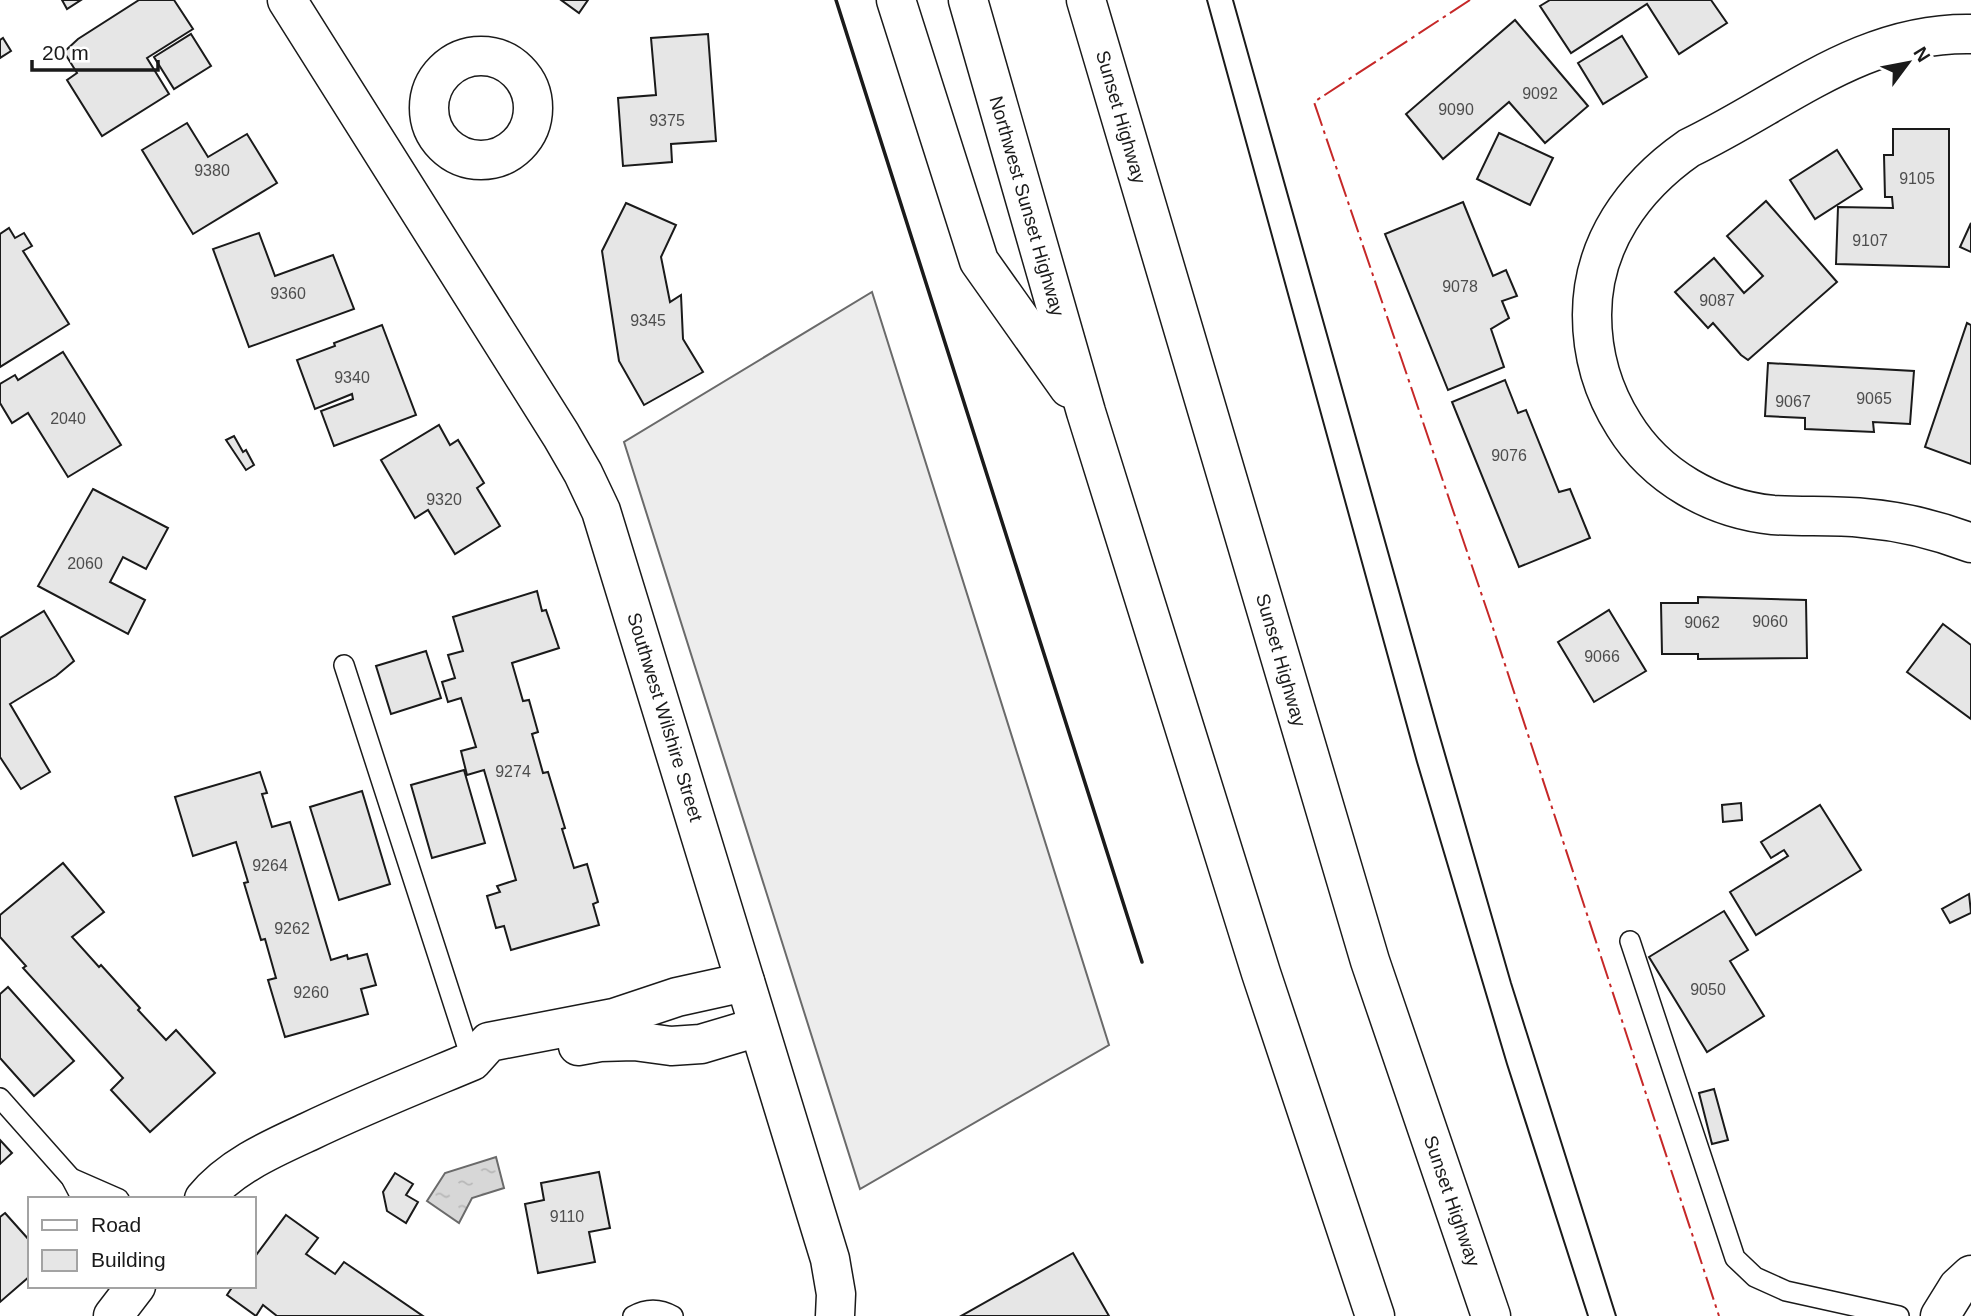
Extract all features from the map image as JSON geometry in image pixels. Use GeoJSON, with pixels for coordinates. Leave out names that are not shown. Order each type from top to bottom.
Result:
{"type":"FeatureCollection","features":[{"type":"Feature","properties":{"kind":"main road","name":"Southwest Wilshire Street"},"geometry":{"type":"LineString","coordinates":[[287,0],[561,435],[583,472],[601,511],[830,1259],[836,1294],[835,1316]]}},
{"type":"Feature","properties":{"kind":"main road"},"geometry":{"type":"LineString","coordinates":[[896,0],[979,261],[1086,412],[1261,973],[1375,1316]]}},
{"type":"Feature","properties":{"kind":"main road","name":"Northwest Sunset Highway"},"geometry":{"type":"LineString","coordinates":[[968,0],[1086,412]]}},
{"type":"Feature","properties":{"kind":"main road","name":"Sunset Highway"},"geometry":{"type":"LineString","coordinates":[[1086,0],[1370,961],[1491,1316]]}},
{"type":"Feature","properties":{"kind":"main road"},"geometry":{"type":"LineString","coordinates":[[1971,34],[1914,38],[1853,58],[1689,148],[1670,162],[1636,195],[1610,234],[1596,279],[1592,327],[1600,373],[1619,417],[1647,455],[1664,471],[1694,491],[1726,505],[1749,511],[1864,518],[1908,524],[1971,543]]}},
{"type":"Feature","properties":{"kind":"main road"},"geometry":{"type":"LineString","coordinates":[[389,162],[435,134]]}},
{"type":"Feature","properties":{"kind":"main road"},"geometry":{"type":"LineString","coordinates":[[205,1197],[211,1189],[239,1167],[280,1144],[472,1060],[489,1042],[614,1018],[677,997],[745,982]]}},
{"type":"Feature","properties":{"kind":"main road"},"geometry":{"type":"LineString","coordinates":[[472,1060],[495,1063],[600,1042],[634,1041],[671,1046],[701,1044],[758,1027]]}},
{"type":"Feature","properties":{"kind":"main road"},"geometry":{"type":"LineString","coordinates":[[1940,1316],[1958,1287],[1971,1275]]}},
{"type":"Feature","properties":{"kind":"lane"},"geometry":{"type":"LineString","coordinates":[[344,665],[472,1060]]}},
{"type":"Feature","properties":{"kind":"lane"},"geometry":{"type":"LineString","coordinates":[[1630,941],[1735,1258],[1755,1277],[1786,1291],[1899,1316]]}},
{"type":"Feature","properties":{"kind":"lane"},"geometry":{"type":"LineString","coordinates":[[0,1098],[71,1178],[81,1197]]}},
{"type":"Feature","properties":{"kind":"lane"},"geometry":{"type":"LineString","coordinates":[[71,1178],[114,1197]]}},
{"type":"Feature","properties":{"kind":"lane"},"geometry":{"type":"LineString","coordinates":[[634,1316],[640,1312],[661,1309],[673,1316]]}},
{"type":"Feature","properties":{"kind":"shaded area"},"geometry":{"type":"Polygon","coordinates":[[[872,292],[1109,1045],[860,1189],[624,442],[872,292]]]}},
{"type":"Feature","properties":{"kind":"water"},"geometry":{"type":"Polygon","coordinates":[[[496,1157],[504,1188],[472,1198],[459,1223],[427,1201],[445,1173],[496,1157]]]}},
{"type":"Feature","properties":{"kind":"building"},"geometry":{"type":"Polygon","coordinates":[[[62,0],[81,0],[67,9],[62,0]]]}},
{"type":"Feature","properties":{"kind":"building"},"geometry":{"type":"Polygon","coordinates":[[[139,0],[174,0],[193,29],[147,58],[169,94],[102,136],[67,80],[77,73],[64,52],[78,39],[139,0]]]}},
{"type":"Feature","properties":{"kind":"building"},"geometry":{"type":"Polygon","coordinates":[[[561,0],[588,0],[579,13],[561,0]]]}},
{"type":"Feature","properties":{"kind":"building"},"geometry":{"type":"Polygon","coordinates":[[[1550,0],[1711,0],[1727,23],[1679,54],[1647,4],[1571,53],[1540,6],[1550,0]]]}},
{"type":"Feature","properties":{"kind":"building"},"geometry":{"type":"Polygon","coordinates":[[[1515,20],[1588,106],[1545,143],[1509,102],[1443,159],[1406,114],[1515,20]]]}},
{"type":"Feature","properties":{"kind":"building"},"geometry":{"type":"Polygon","coordinates":[[[191,34],[211,66],[174,89],[154,57],[191,34]]]}},
{"type":"Feature","properties":{"kind":"building"},"geometry":{"type":"Polygon","coordinates":[[[708,34],[716,141],[671,144],[672,162],[623,166],[618,98],[656,95],[651,38],[708,34]]]}},
{"type":"Feature","properties":{"kind":"building"},"geometry":{"type":"Polygon","coordinates":[[[1622,36],[1647,77],[1603,104],[1578,63],[1622,36]]]}},
{"type":"Feature","properties":{"kind":"building"},"geometry":{"type":"Polygon","coordinates":[[[3,38],[11,51],[0,58],[0,40],[3,38]]]}},
{"type":"Feature","properties":{"kind":"building"},"geometry":{"type":"Polygon","coordinates":[[[187,123],[208,157],[247,134],[277,183],[193,234],[142,150],[187,123]]]}},
{"type":"Feature","properties":{"kind":"building"},"geometry":{"type":"Polygon","coordinates":[[[1893,129],[1949,129],[1949,267],[1836,264],[1838,207],[1893,208],[1892,197],[1885,197],[1884,155],[1893,155],[1893,129]]]}},
{"type":"Feature","properties":{"kind":"building"},"geometry":{"type":"Polygon","coordinates":[[[1499,133],[1553,158],[1530,205],[1477,179],[1499,133]]]}},
{"type":"Feature","properties":{"kind":"building"},"geometry":{"type":"Polygon","coordinates":[[[1837,150],[1862,189],[1815,219],[1790,180],[1837,150]]]}},
{"type":"Feature","properties":{"kind":"building"},"geometry":{"type":"Polygon","coordinates":[[[1766,201],[1837,282],[1748,360],[1713,323],[1708,328],[1675,292],[1714,258],[1744,293],[1763,276],[1727,236],[1766,201]]]}},
{"type":"Feature","properties":{"kind":"building"},"geometry":{"type":"Polygon","coordinates":[[[1463,202],[1493,276],[1506,270],[1517,296],[1502,301],[1509,318],[1491,329],[1504,367],[1448,390],[1385,234],[1463,202]]]}},
{"type":"Feature","properties":{"kind":"building"},"geometry":{"type":"Polygon","coordinates":[[[626,203],[676,225],[661,257],[670,302],[681,295],[683,339],[703,372],[644,405],[619,361],[602,251],[626,203]]]}},
{"type":"Feature","properties":{"kind":"building"},"geometry":{"type":"Polygon","coordinates":[[[1971,223],[1971,252],[1960,247],[1971,223]]]}},
{"type":"Feature","properties":{"kind":"building"},"geometry":{"type":"Polygon","coordinates":[[[9,228],[15,238],[24,233],[32,246],[23,251],[69,324],[0,367],[0,234],[9,228]]]}},
{"type":"Feature","properties":{"kind":"building"},"geometry":{"type":"Polygon","coordinates":[[[259,233],[275,276],[333,255],[354,309],[249,347],[213,249],[259,233]]]}},
{"type":"Feature","properties":{"kind":"building"},"geometry":{"type":"Polygon","coordinates":[[[1967,323],[1971,325],[1971,464],[1925,447],[1967,323]]]}},
{"type":"Feature","properties":{"kind":"building"},"geometry":{"type":"Polygon","coordinates":[[[382,325],[416,415],[334,446],[321,411],[353,399],[352,394],[315,409],[297,360],[382,325]]]}},
{"type":"Feature","properties":{"kind":"building"},"geometry":{"type":"Polygon","coordinates":[[[63,352],[121,445],[68,477],[28,413],[12,423],[0,403],[0,384],[15,375],[18,380],[63,352]]]}},
{"type":"Feature","properties":{"kind":"building"},"geometry":{"type":"Polygon","coordinates":[[[1768,363],[1914,371],[1910,424],[1873,422],[1874,432],[1805,429],[1805,418],[1765,416],[1768,363]]]}},
{"type":"Feature","properties":{"kind":"building"},"geometry":{"type":"Polygon","coordinates":[[[1505,380],[1518,413],[1526,410],[1559,492],[1570,489],[1590,538],[1519,567],[1452,402],[1505,380]]]}},
{"type":"Feature","properties":{"kind":"building"},"geometry":{"type":"Polygon","coordinates":[[[439,425],[450,445],[458,440],[484,483],[477,488],[500,526],[455,554],[428,510],[415,518],[381,460],[439,425]]]}},
{"type":"Feature","properties":{"kind":"building"},"geometry":{"type":"Polygon","coordinates":[[[234,436],[254,465],[246,470],[226,440],[234,436]]]}},
{"type":"Feature","properties":{"kind":"building"},"geometry":{"type":"Polygon","coordinates":[[[93,489],[168,528],[146,569],[123,557],[110,582],[145,600],[128,634],[38,586],[93,489]]]}},
{"type":"Feature","properties":{"kind":"building"},"geometry":{"type":"Polygon","coordinates":[[[537,591],[542,611],[546,610],[559,648],[512,663],[523,701],[529,700],[538,732],[532,734],[543,773],[548,772],[574,868],[587,864],[598,902],[593,904],[599,925],[511,950],[504,926],[496,928],[487,896],[500,892],[497,886],[516,880],[484,770],[467,775],[461,751],[476,747],[461,698],[448,702],[442,682],[455,678],[448,655],[463,651],[453,617],[537,591]]]}},
{"type":"Feature","properties":{"kind":"building"},"geometry":{"type":"Polygon","coordinates":[[[1698,597],[1806,600],[1807,658],[1698,659],[1698,654],[1662,654],[1661,603],[1698,603],[1698,597]]]}},
{"type":"Feature","properties":{"kind":"building"},"geometry":{"type":"Polygon","coordinates":[[[1609,610],[1646,671],[1594,702],[1558,642],[1609,610]]]}},
{"type":"Feature","properties":{"kind":"building"},"geometry":{"type":"Polygon","coordinates":[[[44,611],[74,661],[56,676],[10,704],[50,772],[21,789],[0,757],[0,638],[44,611]]]}},
{"type":"Feature","properties":{"kind":"building"},"geometry":{"type":"Polygon","coordinates":[[[1943,624],[1971,645],[1971,719],[1907,672],[1943,624]]]}},
{"type":"Feature","properties":{"kind":"building"},"geometry":{"type":"Polygon","coordinates":[[[426,651],[441,698],[391,714],[376,666],[426,651]]]}},
{"type":"Feature","properties":{"kind":"building"},"geometry":{"type":"Polygon","coordinates":[[[464,770],[485,843],[432,858],[411,785],[464,770]]]}},
{"type":"Feature","properties":{"kind":"building"},"geometry":{"type":"Polygon","coordinates":[[[260,772],[267,793],[262,794],[272,827],[290,822],[331,960],[347,955],[348,959],[367,954],[376,985],[361,989],[368,1014],[285,1037],[268,980],[276,978],[244,883],[248,882],[236,842],[193,856],[175,797],[260,772]]]}},
{"type":"Feature","properties":{"kind":"building"},"geometry":{"type":"Polygon","coordinates":[[[362,791],[390,884],[339,900],[310,807],[362,791]]]}},
{"type":"Feature","properties":{"kind":"building"},"geometry":{"type":"Polygon","coordinates":[[[1741,803],[1742,820],[1723,822],[1722,805],[1741,803]]]}},
{"type":"Feature","properties":{"kind":"building"},"geometry":{"type":"Polygon","coordinates":[[[1820,805],[1861,870],[1756,935],[1730,892],[1788,856],[1784,850],[1771,858],[1761,842],[1820,805]]]}},
{"type":"Feature","properties":{"kind":"building"},"geometry":{"type":"Polygon","coordinates":[[[63,863],[104,912],[72,937],[99,967],[101,965],[166,1040],[176,1030],[215,1073],[150,1132],[111,1090],[123,1078],[23,968],[26,966],[0,937],[0,915],[63,863]]]}},
{"type":"Feature","properties":{"kind":"building"},"geometry":{"type":"Polygon","coordinates":[[[1969,894],[1971,913],[1950,923],[1942,909],[1969,894]]]}},
{"type":"Feature","properties":{"kind":"building"},"geometry":{"type":"Polygon","coordinates":[[[1724,911],[1748,950],[1730,961],[1764,1016],[1707,1052],[1649,957],[1724,911]]]}},
{"type":"Feature","properties":{"kind":"building"},"geometry":{"type":"Polygon","coordinates":[[[8,987],[74,1061],[34,1096],[0,1058],[0,994],[8,987]]]}},
{"type":"Feature","properties":{"kind":"building"},"geometry":{"type":"Polygon","coordinates":[[[1714,1089],[1728,1140],[1712,1144],[1699,1093],[1714,1089]]]}},
{"type":"Feature","properties":{"kind":"building"},"geometry":{"type":"Polygon","coordinates":[[[0,1140],[12,1153],[0,1164],[0,1140]]]}},
{"type":"Feature","properties":{"kind":"building"},"geometry":{"type":"Polygon","coordinates":[[[599,1172],[610,1228],[589,1232],[595,1262],[538,1273],[525,1204],[544,1200],[541,1183],[599,1172]]]}},
{"type":"Feature","properties":{"kind":"building"},"geometry":{"type":"Polygon","coordinates":[[[395,1173],[413,1184],[406,1195],[418,1202],[406,1223],[387,1211],[383,1192],[395,1173]]]}},
{"type":"Feature","properties":{"kind":"building"},"geometry":{"type":"Polygon","coordinates":[[[5,1213],[28,1239],[28,1278],[0,1302],[0,1217],[5,1213]]]}},
{"type":"Feature","properties":{"kind":"building"},"geometry":{"type":"Polygon","coordinates":[[[286,1215],[318,1238],[306,1254],[335,1274],[344,1262],[423,1316],[277,1316],[263,1305],[256,1316],[227,1295],[232,1288],[256,1288],[256,1255],[286,1215]]]}},
{"type":"Feature","properties":{"kind":"building"},"geometry":{"type":"Polygon","coordinates":[[[1073,1253],[1109,1316],[961,1316],[1073,1253]]]}},
{"type":"Feature","properties":{"kind":"tram line"},"geometry":{"type":"LineString","coordinates":[[1207,0],[1417,762],[1507,1064],[1588,1316]]}},
{"type":"Feature","properties":{"kind":"tram line"},"geometry":{"type":"LineString","coordinates":[[1233,0],[1511,983],[1616,1316]]}},
{"type":"Feature","properties":{"kind":"wall"},"geometry":{"type":"LineString","coordinates":[[836,0],[1142,962]]}},
{"type":"Feature","properties":{"kind":"power"},"geometry":{"type":"LineString","coordinates":[[1470,0],[1314,102],[1491,622],[1719,1316]]}}]}
